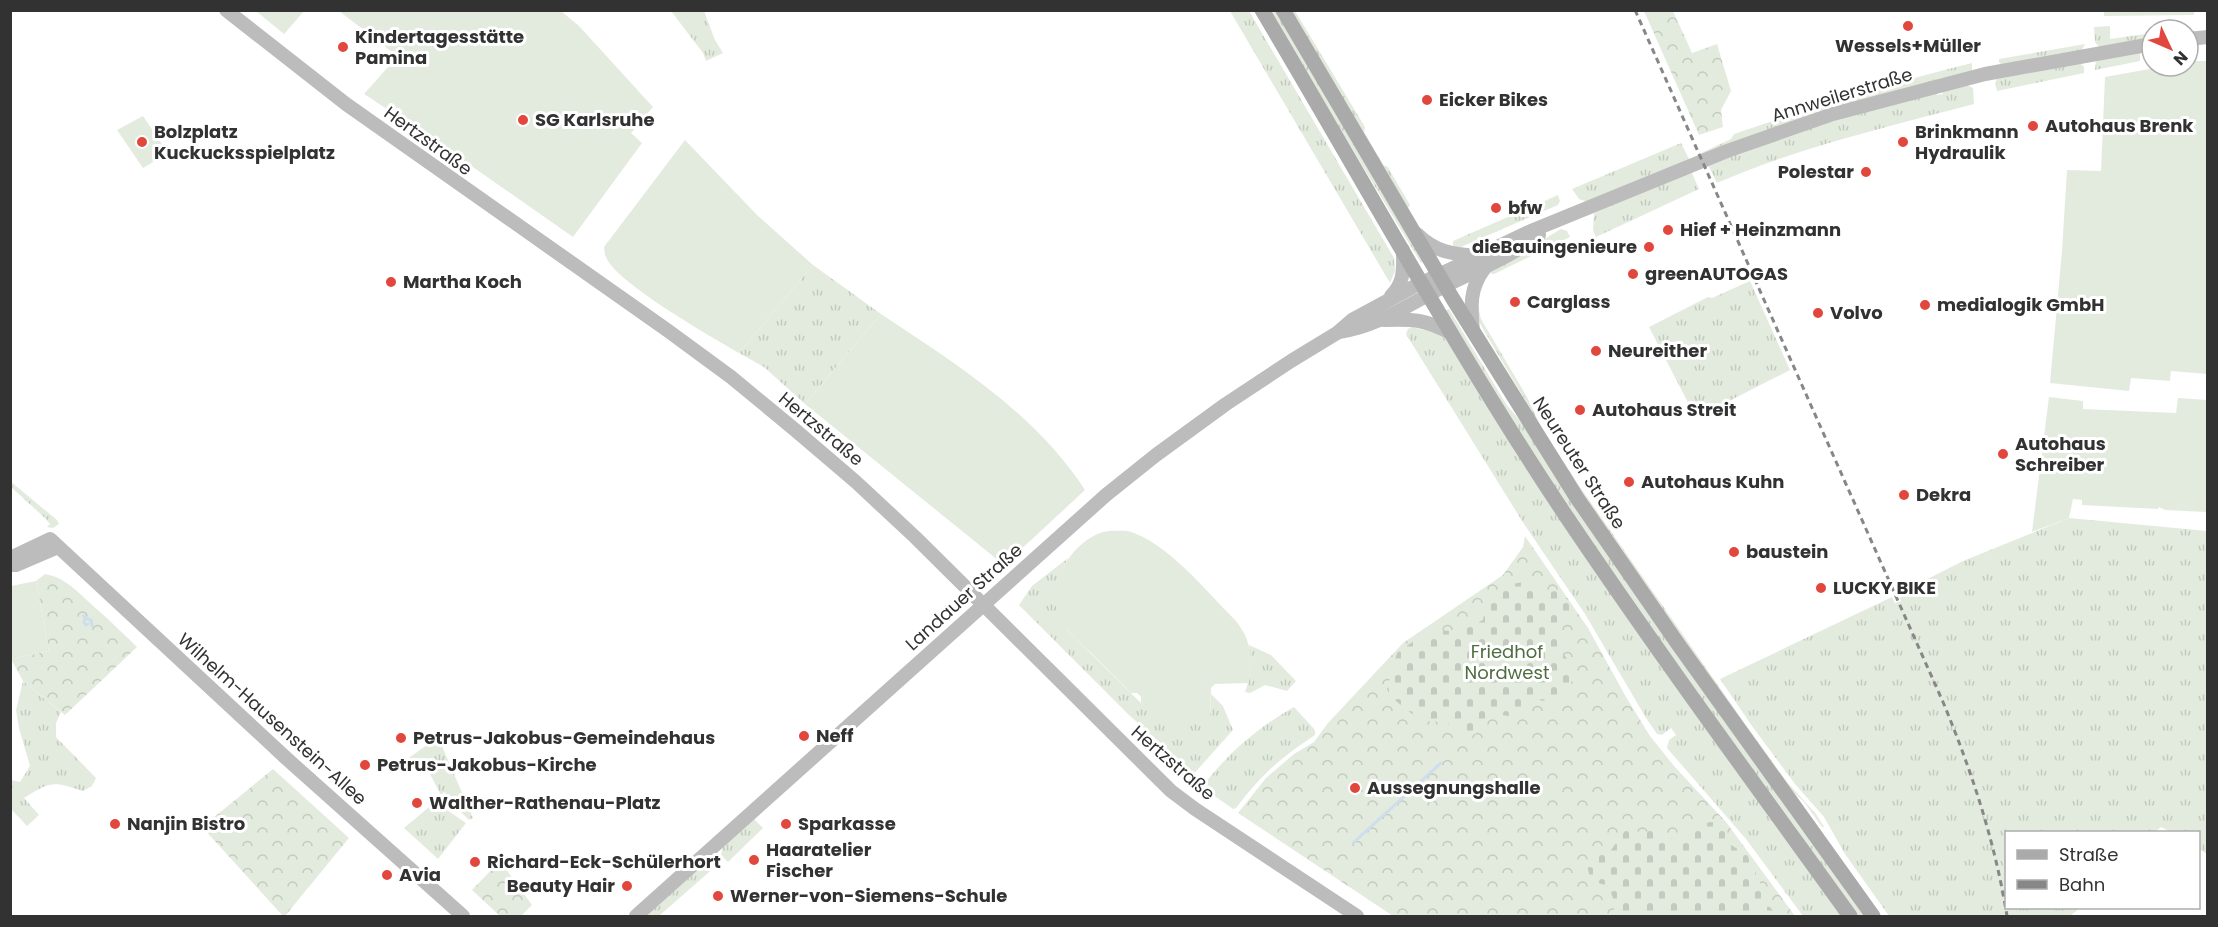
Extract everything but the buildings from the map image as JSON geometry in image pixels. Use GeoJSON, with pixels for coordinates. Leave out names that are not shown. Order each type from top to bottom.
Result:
{"type":"FeatureCollection","features":[{"type":"Feature","properties":{"kind":"main road"},"geometry":{"type":"LineString","coordinates":[[1262,10],[1452,334],[1564,513],[1850,916]]}},
{"type":"Feature","properties":{"kind":"main road","name":"Neureuter Straße"},"geometry":{"type":"LineString","coordinates":[[1283,10],[1473,332],[1577,498],[1678,644],[1873,916]]}},
{"type":"Feature","properties":{"kind":"street","name":"Hertzstraße"},"geometry":{"type":"LineString","coordinates":[[226,10],[346,104],[731,377],[856,482],[915,537],[1171,790],[1195,809],[1357,916]]}},
{"type":"Feature","properties":{"kind":"street","name":"Annweilerstraße"},"geometry":{"type":"LineString","coordinates":[[1426,288],[1481,261],[1531,231],[1727,151],[1833,114],[1985,74],[2140,47]]}},
{"type":"Feature","properties":{"kind":"street"},"geometry":{"type":"LineString","coordinates":[[1417,234],[1425,242],[1444,252],[1481,261],[1471,296],[1473,332]]}},
{"type":"Feature","properties":{"kind":"street"},"geometry":{"type":"LineString","coordinates":[[1385,302],[1401,283],[1404,270],[1402,249]]}},
{"type":"Feature","properties":{"kind":"street","name":"Landauer Straße"},"geometry":{"type":"LineString","coordinates":[[1338,333],[1357,330],[1379,321],[1426,288]]}},
{"type":"Feature","properties":{"kind":"street","name":"Landauer Straße"},"geometry":{"type":"LineString","coordinates":[[636,916],[1074,522],[1156,455],[1243,392],[1338,333],[1352,320],[1385,302],[1426,288]]}},
{"type":"Feature","properties":{"kind":"street"},"geometry":{"type":"LineString","coordinates":[[1379,321],[1413,319],[1425,321],[1452,334]]}},
{"type":"Feature","properties":{"kind":"street"},"geometry":{"type":"LineString","coordinates":[[10,558],[54,543]]}},
{"type":"Feature","properties":{"kind":"street"},"geometry":{"type":"LineString","coordinates":[[10,565],[15,565],[54,543]]}},
{"type":"Feature","properties":{"kind":"street","name":"Wilhelm-Hausenstein-Allee"},"geometry":{"type":"LineString","coordinates":[[54,543],[286,758],[463,916]]}},
{"type":"Feature","properties":{"kind":"green space"},"geometry":{"type":"Polygon","coordinates":[[[256,11],[304,11],[284,34],[256,11]]]}},
{"type":"Feature","properties":{"kind":"green space","name":"SG Karlsruhe"},"geometry":{"type":"Polygon","coordinates":[[[339,11],[561,11],[579,26],[653,107],[631,133],[642,143],[573,237],[364,94],[397,57],[339,11]]]}},
{"type":"Feature","properties":{"kind":"green space"},"geometry":{"type":"Polygon","coordinates":[[[671,11],[704,11],[715,40],[723,53],[706,61],[703,53],[671,11]]]}},
{"type":"Feature","properties":{"kind":"green space"},"geometry":{"type":"Polygon","coordinates":[[[1230,11],[1249,11],[1394,258],[1395,271],[1390,283],[1230,11]]]}},
{"type":"Feature","properties":{"kind":"green space"},"geometry":{"type":"Polygon","coordinates":[[[1269,11],[1276,11],[1424,261],[1421,263],[1269,11]]]}},
{"type":"Feature","properties":{"kind":"green space"},"geometry":{"type":"Polygon","coordinates":[[[1288,11],[1295,11],[1365,127],[1364,132],[1384,166],[1387,166],[1410,205],[1409,207],[1407,208],[1288,11]]]}},
{"type":"Feature","properties":{"kind":"green space"},"geometry":{"type":"Polygon","coordinates":[[[1644,11],[1673,11],[1692,53],[1717,44],[1731,91],[1721,110],[1723,127],[1699,135],[1644,11]]]}},
{"type":"Feature","properties":{"kind":"green space"},"geometry":{"type":"Polygon","coordinates":[[[2104,11],[2194,11],[2194,15],[2104,16],[2104,11]]]}},
{"type":"Feature","properties":{"kind":"green space"},"geometry":{"type":"Polygon","coordinates":[[[2110,26],[2110,39],[2140,35],[2140,42],[2099,47],[2095,42],[2094,27],[2110,26]]]}},
{"type":"Feature","properties":{"kind":"green space"},"geometry":{"type":"Polygon","coordinates":[[[2085,44],[2082,50],[2002,65],[1999,62],[1999,59],[2085,44]]]}},
{"type":"Feature","properties":{"kind":"green space"},"geometry":{"type":"Polygon","coordinates":[[[2140,51],[2140,61],[2095,70],[2096,61],[2140,51]]]}},
{"type":"Feature","properties":{"kind":"green space"},"geometry":{"type":"Polygon","coordinates":[[[2200,61],[2208,61],[2207,374],[2171,371],[2170,381],[2131,378],[2129,391],[2050,383],[2067,170],[2101,171],[2105,77],[2140,71],[2140,78],[2200,78],[2200,61]]]}},
{"type":"Feature","properties":{"kind":"green space"},"geometry":{"type":"Polygon","coordinates":[[[1972,63],[1972,71],[1702,156],[1701,153],[1731,139],[1734,134],[1852,96],[1972,63]]]}},
{"type":"Feature","properties":{"kind":"green space"},"geometry":{"type":"Polygon","coordinates":[[[2080,63],[2084,67],[2084,73],[1997,91],[1995,83],[1997,79],[2080,63]]]}},
{"type":"Feature","properties":{"kind":"green space"},"geometry":{"type":"Polygon","coordinates":[[[1967,85],[1973,88],[1974,104],[1812,148],[1717,183],[1708,165],[1798,130],[1936,92],[1937,95],[1943,94],[1943,91],[1967,85]]]}},
{"type":"Feature","properties":{"kind":"green space","name":"Bolzplatz Kuckucksspielplatz"},"geometry":{"type":"Polygon","coordinates":[[[143,116],[168,153],[143,168],[117,130],[143,116]]]}},
{"type":"Feature","properties":{"kind":"green space"},"geometry":{"type":"Polygon","coordinates":[[[685,140],[757,215],[813,265],[739,353],[645,295],[613,268],[605,255],[604,247],[685,140]]]}},
{"type":"Feature","properties":{"kind":"green space"},"geometry":{"type":"Polygon","coordinates":[[[1681,143],[1690,161],[1590,203],[1579,199],[1572,189],[1681,143]]]}},
{"type":"Feature","properties":{"kind":"green space"},"geometry":{"type":"Polygon","coordinates":[[[1691,171],[1699,189],[1596,237],[1593,230],[1594,213],[1691,171]]]}},
{"type":"Feature","properties":{"kind":"green space"},"geometry":{"type":"Polygon","coordinates":[[[1558,195],[1560,201],[1558,205],[1461,247],[1453,247],[1453,241],[1558,195]]]}},
{"type":"Feature","properties":{"kind":"green space"},"geometry":{"type":"Polygon","coordinates":[[[1561,229],[1567,231],[1570,237],[1494,274],[1487,273],[1561,229]]]}},
{"type":"Feature","properties":{"kind":"green space"},"geometry":{"type":"Polygon","coordinates":[[[813,265],[881,314],[805,404],[764,367],[739,353],[813,265]]]}},
{"type":"Feature","properties":{"kind":"green space"},"geometry":{"type":"Polygon","coordinates":[[[1750,281],[1790,370],[1696,418],[1649,327],[1708,297],[1712,298],[1750,281]]]}},
{"type":"Feature","properties":{"kind":"green space"},"geometry":{"type":"Polygon","coordinates":[[[1477,302],[1481,319],[1527,397],[1541,427],[1578,484],[1743,721],[1787,782],[1816,814],[1824,827],[1792,791],[1590,509],[1539,430],[1525,400],[1483,329],[1477,317],[1477,302]]]}},
{"type":"Feature","properties":{"kind":"green space"},"geometry":{"type":"Polygon","coordinates":[[[1449,309],[1506,404],[1531,434],[1867,916],[1857,916],[1599,555],[1524,439],[1446,311],[1449,309]]]}},
{"type":"Feature","properties":{"kind":"green space"},"geometry":{"type":"Polygon","coordinates":[[[881,314],[965,371],[1018,413],[1065,462],[1085,490],[1004,565],[805,404],[881,314]]]}},
{"type":"Feature","properties":{"kind":"green space"},"geometry":{"type":"Polygon","coordinates":[[[1426,326],[1450,342],[1844,916],[1803,916],[1746,839],[1667,748],[1669,740],[1676,735],[1671,728],[1662,735],[1657,734],[1585,614],[1524,524],[1406,334],[1412,327],[1424,330],[1426,326]]]}},
{"type":"Feature","properties":{"kind":"green space"},"geometry":{"type":"Polygon","coordinates":[[[2049,397],[2083,401],[2083,409],[2176,413],[2178,398],[2207,400],[2208,494],[2206,512],[2165,510],[2159,507],[2158,509],[2082,505],[2082,500],[2073,499],[2069,518],[2032,532],[2049,397]]]}},
{"type":"Feature","properties":{"kind":"green space"},"geometry":{"type":"Polygon","coordinates":[[[10,481],[59,524],[53,528],[47,527],[50,524],[46,519],[11,487],[10,481]]]}},
{"type":"Feature","properties":{"kind":"green space"},"geometry":{"type":"Polygon","coordinates":[[[2069,518],[2207,531],[2207,854],[2200,850],[2200,831],[2169,831],[2161,827],[2156,831],[2005,831],[2005,909],[2079,909],[2070,916],[1889,916],[1845,854],[1824,817],[1795,784],[1720,679],[1892,597],[1895,603],[1901,601],[1898,594],[1963,561],[2069,518]]]}},
{"type":"Feature","properties":{"kind":"green space"},"geometry":{"type":"Polygon","coordinates":[[[1128,531],[1157,545],[1171,556],[1235,620],[1245,635],[1250,650],[1249,683],[1215,684],[1211,688],[1210,719],[1180,725],[1151,713],[1141,703],[1141,697],[1137,693],[1131,693],[1075,638],[1063,624],[1057,611],[1057,584],[1062,571],[1077,548],[1100,533],[1128,531]]]}},
{"type":"Feature","properties":{"kind":"green space"},"geometry":{"type":"Polygon","coordinates":[[[1525,536],[1588,628],[1650,736],[1674,766],[1726,822],[1795,916],[1393,916],[1238,813],[1266,778],[1294,754],[1314,742],[1328,723],[1403,643],[1503,575],[1523,547],[1525,536]]]}},
{"type":"Feature","properties":{"kind":"green space"},"geometry":{"type":"Polygon","coordinates":[[[1068,558],[1056,592],[1063,623],[1069,632],[1141,703],[1210,719],[1211,694],[1223,706],[1233,730],[1191,777],[1157,740],[1019,605],[1032,586],[1068,558]]]}},
{"type":"Feature","properties":{"kind":"green space"},"geometry":{"type":"Polygon","coordinates":[[[45,574],[61,579],[74,588],[137,647],[65,715],[23,681],[11,659],[49,651],[36,581],[45,574]]]}},
{"type":"Feature","properties":{"kind":"green space"},"geometry":{"type":"Polygon","coordinates":[[[36,581],[49,651],[11,659],[11,586],[36,581]]]}},
{"type":"Feature","properties":{"kind":"green space","name":"Friedhof Nordwest"},"geometry":{"type":"Polygon","coordinates":[[[1523,582],[1540,594],[1555,591],[1564,595],[1569,604],[1569,612],[1561,624],[1560,649],[1573,667],[1571,686],[1562,700],[1551,702],[1539,700],[1516,717],[1502,715],[1496,710],[1486,714],[1485,722],[1477,733],[1464,736],[1458,734],[1447,722],[1421,721],[1391,697],[1387,689],[1397,653],[1418,638],[1430,637],[1440,630],[1459,632],[1483,620],[1486,604],[1502,586],[1523,582]]]}},
{"type":"Feature","properties":{"kind":"green space"},"geometry":{"type":"Polygon","coordinates":[[[1249,645],[1271,655],[1296,681],[1287,691],[1265,685],[1250,693],[1245,692],[1250,669],[1249,645]]]}},
{"type":"Feature","properties":{"kind":"green space"},"geometry":{"type":"Polygon","coordinates":[[[23,681],[61,712],[56,723],[56,737],[96,778],[92,786],[83,791],[65,785],[52,784],[24,798],[39,815],[27,826],[11,809],[11,780],[20,782],[30,766],[16,710],[23,681]]]}},
{"type":"Feature","properties":{"kind":"green space"},"geometry":{"type":"Polygon","coordinates":[[[1294,707],[1315,730],[1315,735],[1272,768],[1236,808],[1233,809],[1202,787],[1244,742],[1268,723],[1294,707]]]}},
{"type":"Feature","properties":{"kind":"green space"},"geometry":{"type":"Polygon","coordinates":[[[438,737],[473,818],[469,820],[459,810],[461,808],[444,792],[441,795],[422,759],[411,766],[406,760],[438,737]]]}},
{"type":"Feature","properties":{"kind":"green space"},"geometry":{"type":"Polygon","coordinates":[[[273,769],[349,838],[285,916],[202,827],[273,769]]]}},
{"type":"Feature","properties":{"kind":"green space"},"geometry":{"type":"Polygon","coordinates":[[[435,802],[466,823],[438,859],[404,828],[435,802]]]}},
{"type":"Feature","properties":{"kind":"green space"},"geometry":{"type":"Polygon","coordinates":[[[753,818],[763,828],[728,862],[721,855],[723,846],[753,818]]]}},
{"type":"Feature","properties":{"kind":"green space"},"geometry":{"type":"Polygon","coordinates":[[[1710,822],[1721,826],[1727,835],[1728,843],[1747,855],[1760,882],[1762,906],[1770,907],[1777,916],[1613,916],[1614,904],[1607,885],[1598,883],[1589,872],[1590,859],[1595,854],[1611,850],[1625,831],[1646,832],[1654,828],[1661,830],[1675,841],[1681,838],[1691,839],[1699,826],[1710,822]]]}},
{"type":"Feature","properties":{"kind":"green space"},"geometry":{"type":"Polygon","coordinates":[[[709,859],[716,866],[659,916],[645,916],[709,859]]]}},
{"type":"Feature","properties":{"kind":"green space"},"geometry":{"type":"Polygon","coordinates":[[[496,865],[503,865],[532,905],[521,916],[500,916],[472,890],[496,865]]]}},
{"type":"Feature","properties":{"kind":"waterway"},"geometry":{"type":"LineString","coordinates":[[84,616],[91,620],[92,626]]}},
{"type":"Feature","properties":{"kind":"waterway"},"geometry":{"type":"LineString","coordinates":[[85,618],[84,623],[88,624]]}},
{"type":"Feature","properties":{"kind":"waterway"},"geometry":{"type":"LineString","coordinates":[[1353,843],[1441,763]]}},
{"type":"Feature","properties":{"kind":"railway"},"geometry":{"type":"LineString","coordinates":[[1635,10],[1943,702],[1964,755],[1981,808],[1996,861],[2005,905]]}},
{"type":"Feature","properties":{"kind":"railway"},"geometry":{"type":"LineString","coordinates":[[2006,909],[2007,916]]}},
{"type":"Feature","properties":{"kind":"place","name":"Wessels+Müller"},"geometry":{"type":"Point","coordinates":[1908,26]}},
{"type":"Feature","properties":{"kind":"place","name":"Kindertagesstätte Pamina"},"geometry":{"type":"Point","coordinates":[343,47]}},
{"type":"Feature","properties":{"kind":"place","name":"Eicker Bikes"},"geometry":{"type":"Point","coordinates":[1427,100]}},
{"type":"Feature","properties":{"kind":"place","name":"SG Karlsruhe"},"geometry":{"type":"Point","coordinates":[523,120]}},
{"type":"Feature","properties":{"kind":"place","name":"Autohaus Brenk"},"geometry":{"type":"Point","coordinates":[2033,126]}},
{"type":"Feature","properties":{"kind":"place","name":"Bolzplatz Kuckucksspielplatz"},"geometry":{"type":"Point","coordinates":[142,142]}},
{"type":"Feature","properties":{"kind":"place","name":"Brinkmann Hydraulik"},"geometry":{"type":"Point","coordinates":[1903,142]}},
{"type":"Feature","properties":{"kind":"place","name":"Polestar"},"geometry":{"type":"Point","coordinates":[1866,172]}},
{"type":"Feature","properties":{"kind":"place","name":"bfw"},"geometry":{"type":"Point","coordinates":[1496,208]}},
{"type":"Feature","properties":{"kind":"place","name":"Hief + Heinzmann"},"geometry":{"type":"Point","coordinates":[1668,230]}},
{"type":"Feature","properties":{"kind":"place","name":"dieBauingenieure"},"geometry":{"type":"Point","coordinates":[1649,247]}},
{"type":"Feature","properties":{"kind":"place","name":"greenAUTOGAS"},"geometry":{"type":"Point","coordinates":[1633,274]}},
{"type":"Feature","properties":{"kind":"place","name":"Martha Koch"},"geometry":{"type":"Point","coordinates":[391,282]}},
{"type":"Feature","properties":{"kind":"place","name":"Carglass"},"geometry":{"type":"Point","coordinates":[1515,302]}},
{"type":"Feature","properties":{"kind":"place","name":"medialogik GmbH"},"geometry":{"type":"Point","coordinates":[1925,305]}},
{"type":"Feature","properties":{"kind":"place","name":"Volvo"},"geometry":{"type":"Point","coordinates":[1818,313]}},
{"type":"Feature","properties":{"kind":"place","name":"Neureither"},"geometry":{"type":"Point","coordinates":[1596,351]}},
{"type":"Feature","properties":{"kind":"place","name":"Autohaus Streit"},"geometry":{"type":"Point","coordinates":[1580,410]}},
{"type":"Feature","properties":{"kind":"place","name":"Autohaus Schreiber"},"geometry":{"type":"Point","coordinates":[2003,454]}},
{"type":"Feature","properties":{"kind":"place","name":"Autohaus Kuhn"},"geometry":{"type":"Point","coordinates":[1629,482]}},
{"type":"Feature","properties":{"kind":"place","name":"Dekra"},"geometry":{"type":"Point","coordinates":[1904,495]}},
{"type":"Feature","properties":{"kind":"place","name":"baustein"},"geometry":{"type":"Point","coordinates":[1734,552]}},
{"type":"Feature","properties":{"kind":"place","name":"LUCKY BIKE"},"geometry":{"type":"Point","coordinates":[1821,588]}},
{"type":"Feature","properties":{"kind":"place","name":"Neff"},"geometry":{"type":"Point","coordinates":[804,736]}},
{"type":"Feature","properties":{"kind":"place","name":"Petrus-Jakobus-Gemeindehaus"},"geometry":{"type":"Point","coordinates":[401,738]}},
{"type":"Feature","properties":{"kind":"place","name":"Petrus-Jakobus-Kirche"},"geometry":{"type":"Point","coordinates":[365,765]}},
{"type":"Feature","properties":{"kind":"place","name":"Aussegnungshalle"},"geometry":{"type":"Point","coordinates":[1355,788]}},
{"type":"Feature","properties":{"kind":"place","name":"Walther-Rathenau-Platz"},"geometry":{"type":"Point","coordinates":[417,803]}},
{"type":"Feature","properties":{"kind":"place","name":"Nanjin Bistro"},"geometry":{"type":"Point","coordinates":[115,824]}},
{"type":"Feature","properties":{"kind":"place","name":"Sparkasse"},"geometry":{"type":"Point","coordinates":[786,824]}},
{"type":"Feature","properties":{"kind":"place","name":"Haaratelier Fischer"},"geometry":{"type":"Point","coordinates":[754,860]}},
{"type":"Feature","properties":{"kind":"place","name":"Richard-Eck-Schülerhort"},"geometry":{"type":"Point","coordinates":[475,862]}},
{"type":"Feature","properties":{"kind":"place","name":"Avia"},"geometry":{"type":"Point","coordinates":[387,875]}},
{"type":"Feature","properties":{"kind":"place","name":"Beauty Hair"},"geometry":{"type":"Point","coordinates":[627,886]}},
{"type":"Feature","properties":{"kind":"place","name":"Werner-von-Siemens-Schule"},"geometry":{"type":"Point","coordinates":[718,896]}}]}
